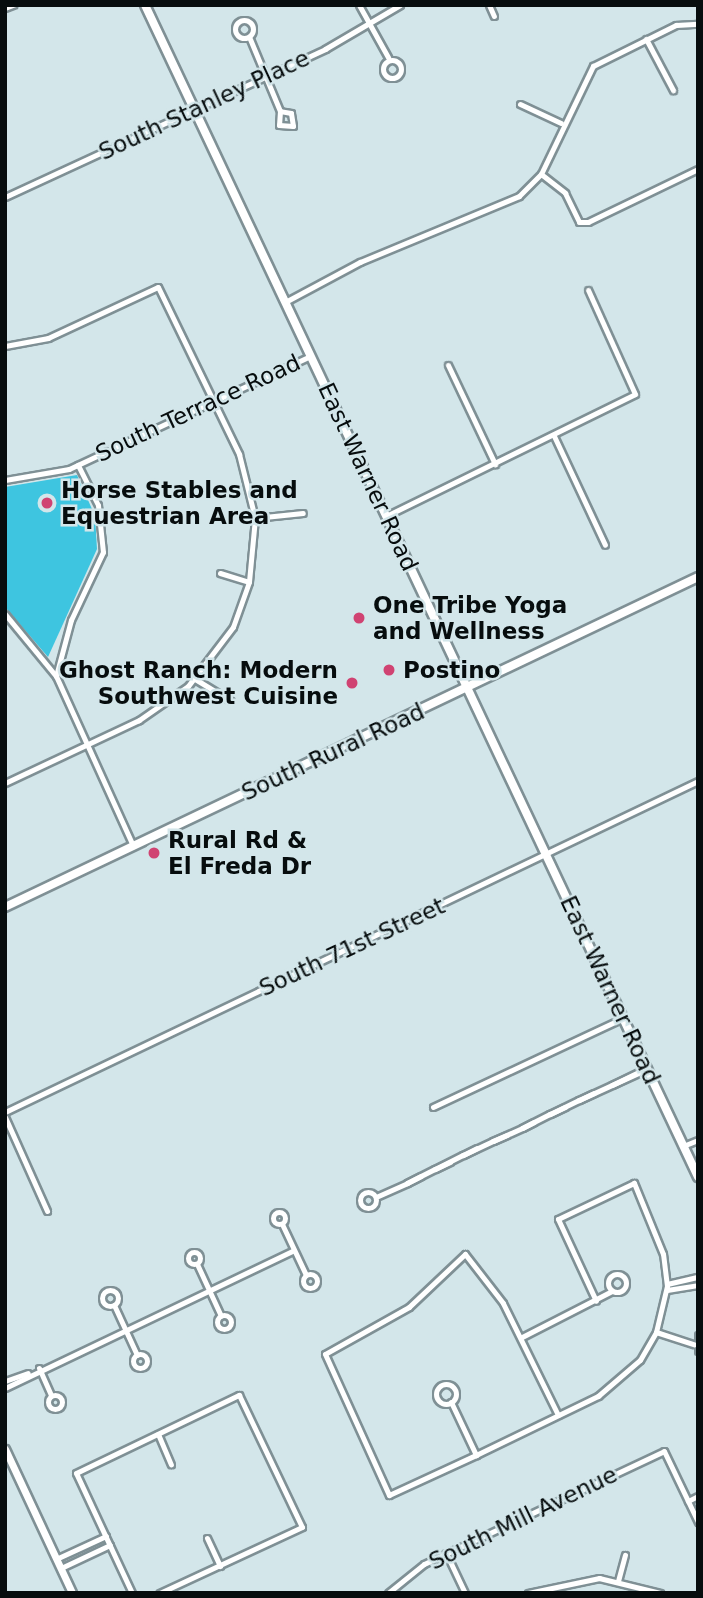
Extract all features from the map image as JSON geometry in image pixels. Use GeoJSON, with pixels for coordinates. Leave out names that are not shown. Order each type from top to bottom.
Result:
{"type":"FeatureCollection","features":[{"type":"Feature","properties":{"kind":"main road","name":"East Warner Road"},"geometry":{"type":"LineString","coordinates":[[145,5],[698,1178]]}},
{"type":"Feature","properties":{"kind":"main road","name":"South Rural Road"},"geometry":{"type":"LineString","coordinates":[[5,906],[698,577]]}},
{"type":"Feature","properties":{"kind":"street"},"geometry":{"type":"LineString","coordinates":[[5,8],[13,5]]}},
{"type":"Feature","properties":{"kind":"street"},"geometry":{"type":"LineString","coordinates":[[359,5],[388,57]]}},
{"type":"Feature","properties":{"kind":"street","name":"South Stanley Place"},"geometry":{"type":"LineString","coordinates":[[5,197],[265,75],[400,5]]}},
{"type":"Feature","properties":{"kind":"street"},"geometry":{"type":"LineString","coordinates":[[489,5],[494,16]]}},
{"type":"Feature","properties":{"kind":"street"},"geometry":{"type":"LineString","coordinates":[[285,302],[360,261],[519,196],[541,174],[562,123],[593,66],[646,39],[698,24]]}},
{"type":"Feature","properties":{"kind":"street"},"geometry":{"type":"LineString","coordinates":[[250,39],[280,111]]}},
{"type":"Feature","properties":{"kind":"street"},"geometry":{"type":"LineString","coordinates":[[646,39],[673,90]]}},
{"type":"Feature","properties":{"kind":"street"},"geometry":{"type":"LineString","coordinates":[[520,104],[562,123]]}},
{"type":"Feature","properties":{"kind":"street"},"geometry":{"type":"LineString","coordinates":[[541,174],[565,193],[579,222],[588,222],[698,169]]}},
{"type":"Feature","properties":{"kind":"street"},"geometry":{"type":"LineString","coordinates":[[5,346],[48,338],[158,287],[244,469],[255,519],[250,582],[233,627],[195,679],[157,710],[5,783]]}},
{"type":"Feature","properties":{"kind":"street"},"geometry":{"type":"LineString","coordinates":[[386,516],[635,394],[588,290]]}},
{"type":"Feature","properties":{"kind":"street","name":"South Terrace Road"},"geometry":{"type":"LineString","coordinates":[[5,480],[78,465],[310,356]]}},
{"type":"Feature","properties":{"kind":"street"},"geometry":{"type":"LineString","coordinates":[[448,365],[495,464]]}},
{"type":"Feature","properties":{"kind":"street"},"geometry":{"type":"LineString","coordinates":[[554,436],[605,545]]}},
{"type":"Feature","properties":{"kind":"street"},"geometry":{"type":"LineString","coordinates":[[56,676],[71,621],[103,552],[97,505],[78,465]]}},
{"type":"Feature","properties":{"kind":"street"},"geometry":{"type":"LineString","coordinates":[[255,519],[303,513]]}},
{"type":"Feature","properties":{"kind":"street"},"geometry":{"type":"LineString","coordinates":[[220,573],[250,582]]}},
{"type":"Feature","properties":{"kind":"street"},"geometry":{"type":"LineString","coordinates":[[5,614],[56,676],[133,846]]}},
{"type":"Feature","properties":{"kind":"street"},"geometry":{"type":"LineString","coordinates":[[195,679],[231,701]]}},
{"type":"Feature","properties":{"kind":"street","name":"South 71st Street"},"geometry":{"type":"LineString","coordinates":[[5,1112],[698,781]]}},
{"type":"Feature","properties":{"kind":"street"},"geometry":{"type":"LineString","coordinates":[[433,1107],[623,1018]]}},
{"type":"Feature","properties":{"kind":"street"},"geometry":{"type":"LineString","coordinates":[[376,1197],[647,1069]]}},
{"type":"Feature","properties":{"kind":"street"},"geometry":{"type":"LineString","coordinates":[[5,1117],[8,1130],[47,1211]]}},
{"type":"Feature","properties":{"kind":"street"},"geometry":{"type":"LineString","coordinates":[[683,1146],[698,1140]]}},
{"type":"Feature","properties":{"kind":"street"},"geometry":{"type":"LineString","coordinates":[[558,1415],[522,1336],[465,1254],[409,1307],[325,1354],[389,1494],[476,1455],[558,1415],[619,1382],[656,1332],[667,1287],[663,1254],[634,1183],[558,1219],[596,1301]]}},
{"type":"Feature","properties":{"kind":"street"},"geometry":{"type":"LineString","coordinates":[[282,1224],[306,1275]]}},
{"type":"Feature","properties":{"kind":"street"},"geometry":{"type":"LineString","coordinates":[[5,1381],[28,1373],[294,1250]]}},
{"type":"Feature","properties":{"kind":"street"},"geometry":{"type":"LineString","coordinates":[[197,1264],[221,1316]]}},
{"type":"Feature","properties":{"kind":"street"},"geometry":{"type":"LineString","coordinates":[[695,1278],[695,1286],[667,1287],[695,1278]]}},
{"type":"Feature","properties":{"kind":"street"},"geometry":{"type":"LineString","coordinates":[[522,1336],[612,1291]]}},
{"type":"Feature","properties":{"kind":"street"},"geometry":{"type":"LineString","coordinates":[[114,1305],[137,1355]]}},
{"type":"Feature","properties":{"kind":"street"},"geometry":{"type":"LineString","coordinates":[[656,1332],[694,1344],[698,1351]]}},
{"type":"Feature","properties":{"kind":"street"},"geometry":{"type":"LineString","coordinates":[[694,1344],[698,1335]]}},
{"type":"Feature","properties":{"kind":"street"},"geometry":{"type":"LineString","coordinates":[[39,1368],[51,1395]]}},
{"type":"Feature","properties":{"kind":"street"},"geometry":{"type":"LineString","coordinates":[[5,1388],[28,1373]]}},
{"type":"Feature","properties":{"kind":"street"},"geometry":{"type":"LineString","coordinates":[[132,1593],[76,1473],[239,1395],[302,1527],[160,1593]]}},
{"type":"Feature","properties":{"kind":"street"},"geometry":{"type":"LineString","coordinates":[[451,1402],[476,1455]]}},
{"type":"Feature","properties":{"kind":"street"},"geometry":{"type":"LineString","coordinates":[[158,1434],[171,1464]]}},
{"type":"Feature","properties":{"kind":"street"},"geometry":{"type":"LineString","coordinates":[[5,1449],[72,1593]]}},
{"type":"Feature","properties":{"kind":"street","name":"South Mill Avenue"},"geometry":{"type":"LineString","coordinates":[[388,1593],[446,1553],[664,1451],[688,1501]]}},
{"type":"Feature","properties":{"kind":"street"},"geometry":{"type":"LineString","coordinates":[[698,1496],[688,1501],[698,1522]]}},
{"type":"Feature","properties":{"kind":"street"},"geometry":{"type":"LineString","coordinates":[[56,1559],[106,1536]]}},
{"type":"Feature","properties":{"kind":"street"},"geometry":{"type":"LineString","coordinates":[[207,1538],[220,1566]]}},
{"type":"Feature","properties":{"kind":"street"},"geometry":{"type":"LineString","coordinates":[[61,1568],[110,1545]]}},
{"type":"Feature","properties":{"kind":"street"},"geometry":{"type":"LineString","coordinates":[[81,1548],[85,1556]]}},
{"type":"Feature","properties":{"kind":"street"},"geometry":{"type":"LineString","coordinates":[[446,1553],[465,1593]]}},
{"type":"Feature","properties":{"kind":"street"},"geometry":{"type":"LineString","coordinates":[[618,1581],[625,1555]]}},
{"type":"Feature","properties":{"kind":"street"},"geometry":{"type":"LineString","coordinates":[[528,1593],[565,1581],[618,1581],[660,1593]]}},
{"type":"Feature","properties":{"kind":"shaded area"},"geometry":{"type":"Polygon","coordinates":[[[77,475],[95,516],[97,549],[48,657],[5,607],[5,487],[77,475]]]}},
{"type":"Feature","properties":{"kind":"place","name":"Horse Stables and Equestrian Area"},"geometry":{"type":"Point","coordinates":[47,503]}},
{"type":"Feature","properties":{"kind":"place","name":"One Tribe Yoga and Wellness"},"geometry":{"type":"Point","coordinates":[359,618]}},
{"type":"Feature","properties":{"kind":"place","name":"Postino"},"geometry":{"type":"Point","coordinates":[389,670]}},
{"type":"Feature","properties":{"kind":"place","name":"Ghost Ranch: Modern Southwest Cuisine"},"geometry":{"type":"Point","coordinates":[352,683]}},
{"type":"Feature","properties":{"kind":"place","name":"Rural Rd & El Freda Dr"},"geometry":{"type":"Point","coordinates":[154,853]}}]}
